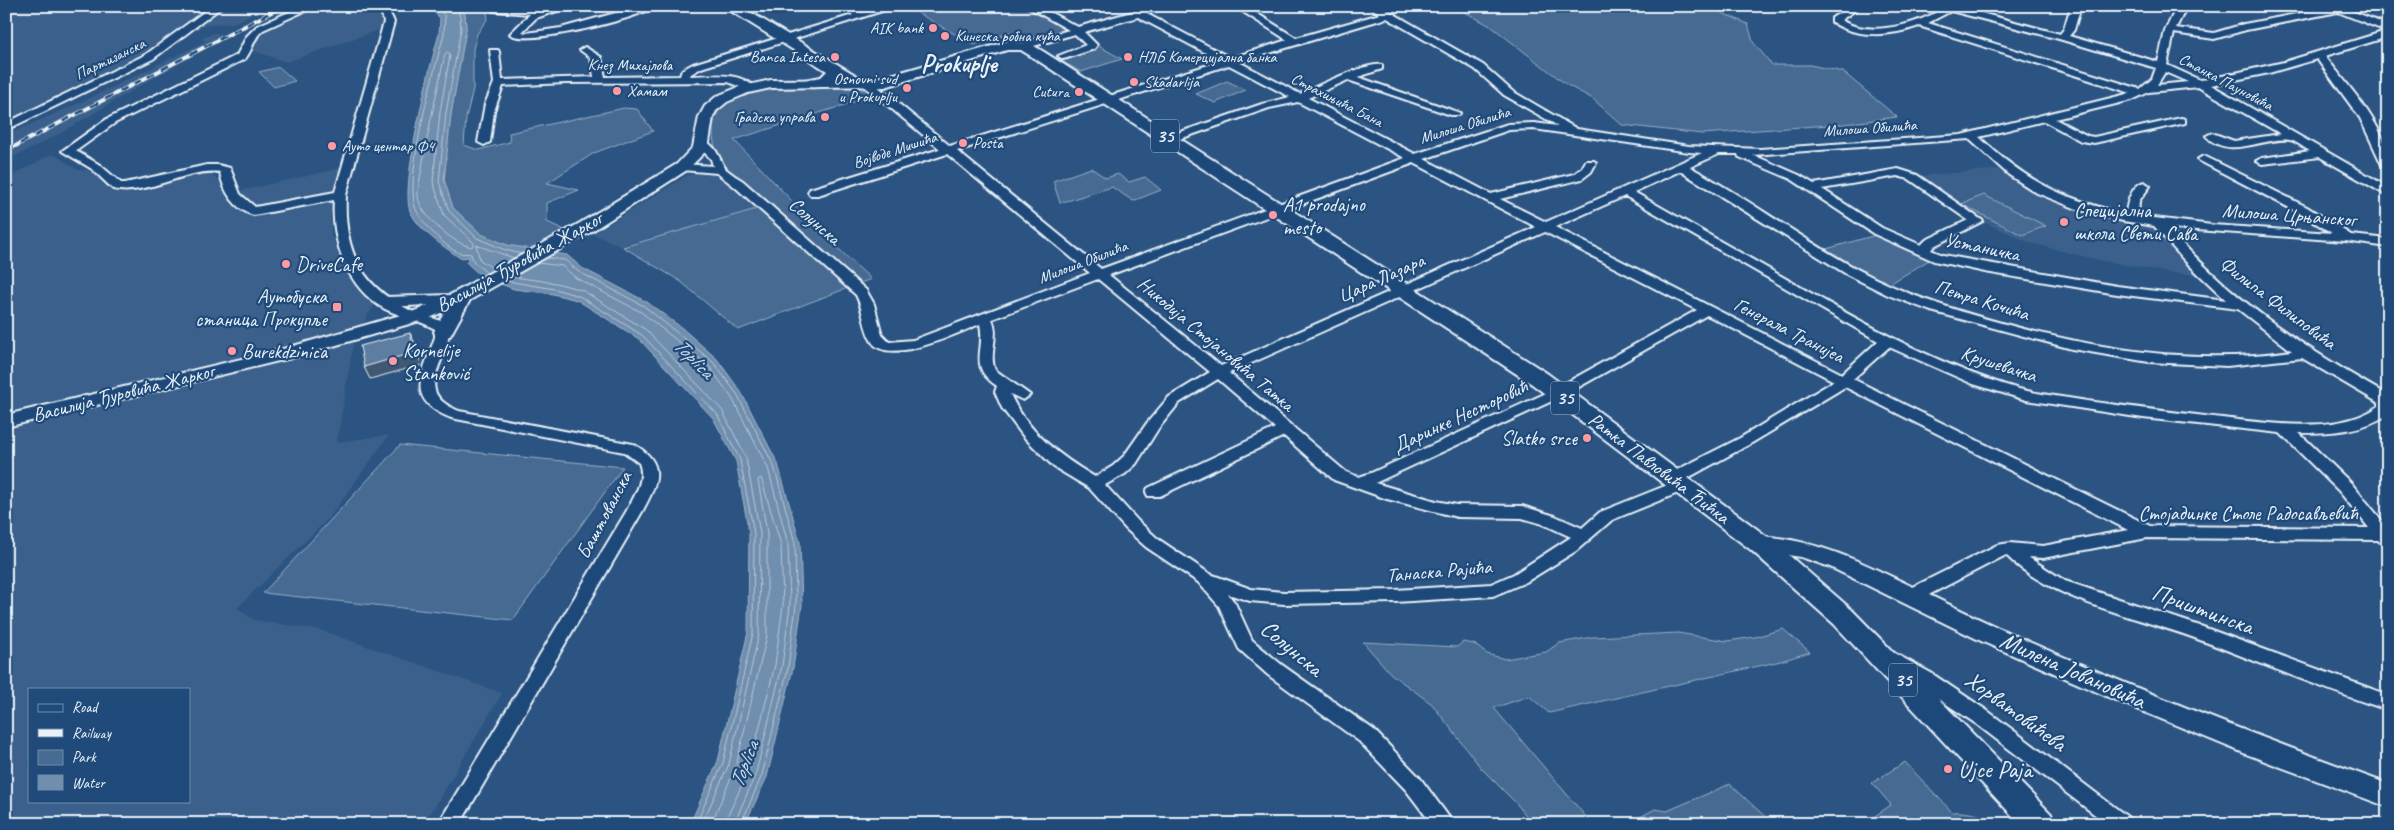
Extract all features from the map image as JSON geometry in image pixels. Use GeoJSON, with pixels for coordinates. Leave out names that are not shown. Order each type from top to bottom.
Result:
{"type":"FeatureCollection","features":[{"type":"Feature","properties":{"kind":"main road"},"geometry":{"type":"LineString","coordinates":[[730,6],[855,80],[867,83]]}},
{"type":"Feature","properties":{"kind":"main road"},"geometry":{"type":"LineString","coordinates":[[702,144],[706,116],[710,109],[722,98],[750,88],[772,84],[889,81],[1015,43]]}},
{"type":"Feature","properties":{"kind":"main road","name":"Ратка Павловића Ћићка"},"geometry":{"type":"LineString","coordinates":[[1015,43],[1112,100],[1558,392],[1760,544],[1815,591],[2040,824]]}},
{"type":"Feature","properties":{"kind":"main road"},"geometry":{"type":"LineString","coordinates":[[811,83],[831,78],[836,69]]}},
{"type":"Feature","properties":{"kind":"main road","name":"Василија Ђуровића Жарког"},"geometry":{"type":"LineString","coordinates":[[6,421],[351,336],[414,317],[465,296],[586,227],[682,167],[696,155],[702,144]]}},
{"type":"Feature","properties":{"kind":"main road"},"geometry":{"type":"LineString","coordinates":[[351,336],[380,316],[383,309],[383,301],[465,296]]}},
{"type":"Feature","properties":{"kind":"main road"},"geometry":{"type":"LineString","coordinates":[[443,332],[465,296]]}},
{"type":"Feature","properties":{"kind":"main road","name":"Милена Јовановића"},"geometry":{"type":"LineString","coordinates":[[1760,544],[1791,546],[1819,552],[2040,656],[2194,722],[2388,796]]}},
{"type":"Feature","properties":{"kind":"street","name":"Партизанска"},"geometry":{"type":"LineString","coordinates":[[6,127],[149,57],[171,43],[201,17],[219,6]]}},
{"type":"Feature","properties":{"kind":"street"},"geometry":{"type":"LineString","coordinates":[[312,6],[281,19],[253,34],[246,53],[235,60],[110,121],[68,151],[96,167],[117,186],[125,187],[203,169],[225,169],[228,183],[242,204],[254,210],[267,210],[340,195]]}},
{"type":"Feature","properties":{"kind":"street"},"geometry":{"type":"LineString","coordinates":[[375,6],[386,13],[389,22],[340,195],[339,223],[344,247],[362,279],[383,301],[414,317],[438,325],[443,332]]}},
{"type":"Feature","properties":{"kind":"street"},"geometry":{"type":"LineString","coordinates":[[568,6],[539,13],[529,18],[516,34],[540,35],[564,31],[652,6]]}},
{"type":"Feature","properties":{"kind":"street"},"geometry":{"type":"LineString","coordinates":[[844,6],[861,16]]}},
{"type":"Feature","properties":{"kind":"street","name":"Кнез Михајлова"},"geometry":{"type":"LineString","coordinates":[[499,83],[684,80],[686,72],[691,68],[894,6]]}},
{"type":"Feature","properties":{"kind":"street"},"geometry":{"type":"LineString","coordinates":[[1030,6],[1076,30],[1092,46],[1063,56]]}},
{"type":"Feature","properties":{"kind":"street"},"geometry":{"type":"LineString","coordinates":[[1015,43],[1076,30],[1164,6]]}},
{"type":"Feature","properties":{"kind":"street"},"geometry":{"type":"LineString","coordinates":[[1238,6],[1295,41]]}},
{"type":"Feature","properties":{"kind":"street"},"geometry":{"type":"LineString","coordinates":[[1374,6],[1479,67],[1508,92],[1562,123],[1574,133]]}},
{"type":"Feature","properties":{"kind":"street"},"geometry":{"type":"LineString","coordinates":[[1857,6],[1835,20],[1838,24],[1856,29],[1875,31],[1921,24],[1950,7]]}},
{"type":"Feature","properties":{"kind":"street"},"geometry":{"type":"LineString","coordinates":[[2062,37],[2069,30],[2076,6]]}},
{"type":"Feature","properties":{"kind":"street"},"geometry":{"type":"LineString","coordinates":[[2146,91],[2163,67],[2170,30],[2182,6]]}},
{"type":"Feature","properties":{"kind":"street"},"geometry":{"type":"LineString","coordinates":[[2170,30],[2214,36],[2244,27],[2333,8],[2356,6]]}},
{"type":"Feature","properties":{"kind":"street","name":"Станка Пауновића"},"geometry":{"type":"LineString","coordinates":[[1950,7],[2163,67],[2197,83],[2323,153],[2388,192]]}},
{"type":"Feature","properties":{"kind":"street"},"geometry":{"type":"LineString","coordinates":[[494,8],[512,8],[539,13]]}},
{"type":"Feature","properties":{"kind":"street"},"geometry":{"type":"LineString","coordinates":[[2333,8],[2388,29]]}},
{"type":"Feature","properties":{"kind":"street","name":"Страхињића Бана"},"geometry":{"type":"LineString","coordinates":[[1138,13],[1416,158]]}},
{"type":"Feature","properties":{"kind":"street","name":"Војводе Мишића"},"geometry":{"type":"LineString","coordinates":[[814,192],[1295,41],[1387,15]]}},
{"type":"Feature","properties":{"kind":"street"},"geometry":{"type":"LineString","coordinates":[[1921,24],[2146,91],[2282,66],[2319,55],[2352,42],[2388,34]]}},
{"type":"Feature","properties":{"kind":"street"},"geometry":{"type":"LineString","coordinates":[[585,50],[596,57],[600,80]]}},
{"type":"Feature","properties":{"kind":"street"},"geometry":{"type":"LineString","coordinates":[[484,142],[486,119],[499,83],[494,52]]}},
{"type":"Feature","properties":{"kind":"street"},"geometry":{"type":"LineString","coordinates":[[2319,55],[2356,103],[2375,134],[2388,165]]}},
{"type":"Feature","properties":{"kind":"street"},"geometry":{"type":"LineString","coordinates":[[1170,139],[1266,106],[1300,98],[1347,77],[1378,68]]}},
{"type":"Feature","properties":{"kind":"street"},"geometry":{"type":"LineString","coordinates":[[1347,77],[1455,113]]}},
{"type":"Feature","properties":{"kind":"street"},"geometry":{"type":"LineString","coordinates":[[684,80],[734,80],[750,88]]}},
{"type":"Feature","properties":{"kind":"street","name":"Никодија Стојановића Татка"},"geometry":{"type":"LineString","coordinates":[[867,83],[1219,372],[1333,471],[1347,479],[1360,482],[1393,496],[1457,511],[1522,512],[1562,525],[1585,536]]}},
{"type":"Feature","properties":{"kind":"street","name":"Милоша Обилића"},"geometry":{"type":"LineString","coordinates":[[880,344],[894,348],[909,345],[1047,296],[1099,274],[1276,208],[1508,127],[1534,126],[1715,151],[1737,152],[1841,148],[1972,136],[2115,102],[2146,91]]}},
{"type":"Feature","properties":{"kind":"street"},"geometry":{"type":"LineString","coordinates":[[2046,118],[2085,139],[2094,140],[2181,120]]}},
{"type":"Feature","properties":{"kind":"street"},"geometry":{"type":"LineString","coordinates":[[2375,134],[2388,136]]}},
{"type":"Feature","properties":{"kind":"street","name":"Милоша Црњанског"},"geometry":{"type":"LineString","coordinates":[[1972,136],[2009,168],[2041,189],[2093,208],[2156,221],[2230,230],[2347,237],[2388,243]]}},
{"type":"Feature","properties":{"kind":"street"},"geometry":{"type":"LineString","coordinates":[[2212,136],[2231,144],[2292,136]]}},
{"type":"Feature","properties":{"kind":"street","name":"Солунска"},"geometry":{"type":"LineString","coordinates":[[702,144],[716,158],[720,170],[740,184],[861,293],[868,302],[873,329],[880,344]]}},
{"type":"Feature","properties":{"kind":"street","name":"Цара Лазара"},"geometry":{"type":"LineString","coordinates":[[1096,484],[1119,470],[1130,460],[1160,415],[1174,400],[1219,372],[1715,151]]}},
{"type":"Feature","properties":{"kind":"street","name":"Устаничка"},"geometry":{"type":"LineString","coordinates":[[1737,152],[1794,177],[1878,231],[1922,252],[1956,262],[2055,280],[2180,299],[2244,306]]}},
{"type":"Feature","properties":{"kind":"street"},"geometry":{"type":"LineString","coordinates":[[2262,162],[2323,153]]}},
{"type":"Feature","properties":{"kind":"street","name":"Генерала Транијеа"},"geometry":{"type":"LineString","coordinates":[[1416,158],[1489,198],[1843,380],[2147,532]]}},
{"type":"Feature","properties":{"kind":"street"},"geometry":{"type":"LineString","coordinates":[[2204,159],[2303,210],[2347,237]]}},
{"type":"Feature","properties":{"kind":"street"},"geometry":{"type":"LineString","coordinates":[[1489,198],[1578,177],[1587,170],[1590,163]]}},
{"type":"Feature","properties":{"kind":"street"},"geometry":{"type":"LineString","coordinates":[[682,167],[720,170]]}},
{"type":"Feature","properties":{"kind":"street","name":"Петра Кочића"},"geometry":{"type":"LineString","coordinates":[[1681,167],[1728,193],[1794,237],[1872,282],[1911,299],[1960,316],[2063,344],[2147,359],[2247,360],[2305,353]]}},
{"type":"Feature","properties":{"kind":"street"},"geometry":{"type":"LineString","coordinates":[[1810,188],[1898,172],[1913,177],[1977,221],[1930,243],[1922,252]]}},
{"type":"Feature","properties":{"kind":"street"},"geometry":{"type":"LineString","coordinates":[[2132,217],[2132,201],[2144,186]]}},
{"type":"Feature","properties":{"kind":"street","name":"Крушевачка"},"geometry":{"type":"LineString","coordinates":[[1626,192],[1929,362],[2020,394],[2124,411],[2240,425],[2283,427],[2338,426],[2364,420],[2382,412],[2388,402]]}},
{"type":"Feature","properties":{"kind":"street","name":"Филипа Филиповића"},"geometry":{"type":"LineString","coordinates":[[2156,221],[2193,262],[2244,306],[2305,353],[2388,402]]}},
{"type":"Feature","properties":{"kind":"street","name":"Даринке Несторовић"},"geometry":{"type":"LineString","coordinates":[[1360,482],[1486,427],[1558,392],[1707,310]]}},
{"type":"Feature","properties":{"kind":"street"},"geometry":{"type":"LineString","coordinates":[[984,317],[989,324],[990,332],[986,357],[987,369],[1005,384],[1023,395]]}},
{"type":"Feature","properties":{"kind":"street","name":"Баштованска"},"geometry":{"type":"LineString","coordinates":[[443,332],[426,388],[428,398],[442,409],[456,415],[628,448],[643,457],[650,473],[645,491],[634,512],[471,789],[448,824]]}},
{"type":"Feature","properties":{"kind":"street","name":"Танаска Рајића"},"geometry":{"type":"LineString","coordinates":[[1204,578],[1250,595],[1278,598],[1395,596],[1486,591],[1502,587],[1520,578],[1585,536],[1596,524],[1613,512],[1678,482],[1818,398],[1843,380],[1888,340]]}},
{"type":"Feature","properties":{"kind":"street","name":"Солунска"},"geometry":{"type":"LineString","coordinates":[[1005,384],[1002,392],[1009,408],[1029,434],[1060,463],[1096,484],[1132,526],[1152,543],[1204,578],[1226,603],[1245,644],[1286,678],[1367,736],[1412,784],[1444,824]]}},
{"type":"Feature","properties":{"kind":"street"},"geometry":{"type":"LineString","coordinates":[[2388,395],[2388,402]]}},
{"type":"Feature","properties":{"kind":"street"},"geometry":{"type":"LineString","coordinates":[[2283,427],[2345,487],[2386,536]]}},
{"type":"Feature","properties":{"kind":"street"},"geometry":{"type":"LineString","coordinates":[[1154,492],[1286,429]]}},
{"type":"Feature","properties":{"kind":"street","name":"Стојадинке Столе Радосављевић"},"geometry":{"type":"LineString","coordinates":[[1911,596],[1999,551],[2010,549],[2043,552],[2147,532],[2386,536]]}},
{"type":"Feature","properties":{"kind":"street","name":"Приштинска"},"geometry":{"type":"LineString","coordinates":[[2010,549],[2027,566],[2059,585],[2197,632],[2388,703]]}},
{"type":"Feature","properties":{"kind":"street","name":"Хорватовићева"},"geometry":{"type":"LineString","coordinates":[[1874,650],[1962,702],[2024,746],[2122,824]]}},
{"type":"Feature","properties":{"kind":"shaded area"},"geometry":{"type":"Polygon","coordinates":[[[6,6],[269,6],[233,23],[187,27],[172,41],[6,127],[6,6]]]}},
{"type":"Feature","properties":{"kind":"shaded area"},"geometry":{"type":"Polygon","coordinates":[[[317,6],[366,6],[373,8],[386,18],[384,28],[287,62],[250,50],[254,37],[262,30],[317,6]]]}},
{"type":"Feature","properties":{"kind":"shaded area"},"geometry":{"type":"Polygon","coordinates":[[[214,33],[231,35],[155,77],[61,133],[6,161],[6,135],[88,99],[206,41],[201,39],[214,33]]]}},
{"type":"Feature","properties":{"kind":"shaded area"},"geometry":{"type":"Polygon","coordinates":[[[50,155],[55,155],[78,170],[88,170],[117,191],[209,173],[234,192],[342,168],[331,216],[331,236],[356,285],[374,305],[354,339],[337,442],[389,435],[329,518],[237,608],[254,620],[320,630],[502,693],[434,808],[422,824],[6,824],[6,179],[50,155]]]}},
{"type":"Feature","properties":{"kind":"shaded area","name":"Специјална школа Свети Сава"},"geometry":{"type":"Polygon","coordinates":[[[2004,169],[2015,180],[2026,186],[2152,225],[2202,275],[2169,273],[2098,260],[2030,243],[1982,221],[1915,176],[2004,169]]]}},
{"type":"Feature","properties":{"kind":"shaded area"},"geometry":{"type":"Polygon","coordinates":[[[712,170],[721,174],[760,208],[623,247],[593,234],[688,175],[712,170]]]}},
{"type":"Feature","properties":{"kind":"green space"},"geometry":{"type":"Polygon","coordinates":[[[460,6],[486,6],[488,18],[477,34],[473,49],[473,89],[466,118],[464,145],[478,150],[510,142],[509,133],[624,108],[637,109],[653,131],[594,153],[547,183],[579,190],[547,203],[547,222],[567,231],[531,251],[507,245],[481,234],[453,208],[444,180],[451,114],[466,29],[465,14],[460,6]]]}},
{"type":"Feature","properties":{"kind":"green space"},"geometry":{"type":"Polygon","coordinates":[[[1025,6],[1069,29],[1031,42],[1007,33],[974,45],[907,7],[1025,6]]]}},
{"type":"Feature","properties":{"kind":"green space"},"geometry":{"type":"Polygon","coordinates":[[[1454,6],[1706,6],[1748,24],[1753,42],[1772,65],[1810,65],[1843,72],[1897,117],[1844,124],[1702,134],[1622,125],[1593,99],[1567,85],[1492,27],[1454,6]]]}},
{"type":"Feature","properties":{"kind":"green space"},"geometry":{"type":"Polygon","coordinates":[[[1099,46],[1122,59],[1081,72],[1058,59],[1099,46]]]}},
{"type":"Feature","properties":{"kind":"green space"},"geometry":{"type":"Polygon","coordinates":[[[279,67],[295,81],[274,87],[259,72],[279,67]]]}},
{"type":"Feature","properties":{"kind":"green space"},"geometry":{"type":"Polygon","coordinates":[[[1227,81],[1246,90],[1215,103],[1196,94],[1227,81]]]}},
{"type":"Feature","properties":{"kind":"green space"},"geometry":{"type":"Polygon","coordinates":[[[798,88],[866,90],[876,95],[734,140],[830,241],[871,279],[738,330],[680,281],[623,247],[767,206],[725,167],[716,151],[713,132],[716,116],[726,104],[741,96],[759,91],[798,88]]]}},
{"type":"Feature","properties":{"kind":"green space"},"geometry":{"type":"Polygon","coordinates":[[[1091,168],[1106,178],[1118,174],[1129,182],[1145,177],[1161,190],[1133,201],[1112,187],[1060,203],[1053,181],[1091,168]]]}},
{"type":"Feature","properties":{"kind":"green space"},"geometry":{"type":"Polygon","coordinates":[[[1984,195],[2046,226],[2022,235],[1961,204],[1984,195]]]}},
{"type":"Feature","properties":{"kind":"green space"},"geometry":{"type":"Polygon","coordinates":[[[1876,235],[1929,260],[1888,285],[1826,249],[1876,235]]]}},
{"type":"Feature","properties":{"kind":"green space"},"geometry":{"type":"Polygon","coordinates":[[[400,445],[623,467],[513,620],[263,593],[400,445]]]}},
{"type":"Feature","properties":{"kind":"green space"},"geometry":{"type":"Polygon","coordinates":[[[1783,629],[1810,652],[1781,661],[1549,713],[1529,696],[1494,708],[1592,824],[1533,824],[1516,803],[1481,768],[1432,704],[1391,674],[1363,642],[1457,647],[1463,642],[1474,644],[1487,654],[1505,659],[1546,652],[1559,643],[1593,637],[1678,633],[1727,641],[1755,637],[1783,629]]]}},
{"type":"Feature","properties":{"kind":"green space"},"geometry":{"type":"Polygon","coordinates":[[[1905,762],[1952,812],[1965,812],[1977,815],[2000,824],[1863,824],[1891,805],[1872,783],[1905,762]]]}},
{"type":"Feature","properties":{"kind":"green space"},"geometry":{"type":"Polygon","coordinates":[[[1730,784],[1773,824],[1677,824],[1670,816],[1657,824],[1627,824],[1655,809],[1667,811],[1730,784]]]}},
{"type":"Feature","properties":{"kind":"water","name":"Toplica"},"geometry":{"type":"Polygon","coordinates":[[[427,6],[460,6],[465,14],[466,29],[451,114],[444,180],[453,208],[481,234],[507,245],[567,255],[582,268],[647,302],[682,328],[717,359],[741,392],[778,464],[800,542],[802,605],[793,668],[767,777],[745,824],[690,824],[718,761],[748,632],[749,533],[736,461],[713,418],[639,339],[577,300],[553,294],[514,289],[482,277],[466,262],[470,257],[460,258],[432,238],[414,218],[410,211],[408,197],[412,152],[439,34],[440,18],[427,6]]]}},
{"type":"Feature","properties":{"kind":"building"},"geometry":{"type":"Polygon","coordinates":[[[410,333],[415,352],[364,367],[360,346],[410,333]]]}},
{"type":"Feature","properties":{"kind":"railway"},"geometry":{"type":"LineString","coordinates":[[6,151],[283,6]]}},
{"type":"Feature","properties":{"kind":"place","name":"AIK bank"},"geometry":{"type":"Point","coordinates":[933,28]}},
{"type":"Feature","properties":{"kind":"place","name":"Кинеска робна кућа"},"geometry":{"type":"Point","coordinates":[945,36]}},
{"type":"Feature","properties":{"kind":"place","name":"Banca Intesa"},"geometry":{"type":"Point","coordinates":[835,57]}},
{"type":"Feature","properties":{"kind":"place","name":"НЛБ Комерцијална банка"},"geometry":{"type":"Point","coordinates":[1128,57]}},
{"type":"Feature","properties":{"kind":"place","name":"Skadarlija"},"geometry":{"type":"Point","coordinates":[1134,82]}},
{"type":"Feature","properties":{"kind":"place","name":"Osnovni sud u Prokuplju"},"geometry":{"type":"Point","coordinates":[907,88]}},
{"type":"Feature","properties":{"kind":"place","name":"Хамам"},"geometry":{"type":"Point","coordinates":[617,91]}},
{"type":"Feature","properties":{"kind":"place","name":"Cutura"},"geometry":{"type":"Point","coordinates":[1079,92]}},
{"type":"Feature","properties":{"kind":"place","name":"Градска управа"},"geometry":{"type":"Point","coordinates":[825,117]}},
{"type":"Feature","properties":{"kind":"place","name":"Posta"},"geometry":{"type":"Point","coordinates":[963,143]}},
{"type":"Feature","properties":{"kind":"place","name":"Ауто центар Ф4"},"geometry":{"type":"Point","coordinates":[332,146]}},
{"type":"Feature","properties":{"kind":"place","name":"A1 prodajno mesto"},"geometry":{"type":"Point","coordinates":[1273,215]}},
{"type":"Feature","properties":{"kind":"place","name":"Специјална школа Свети Сава"},"geometry":{"type":"Point","coordinates":[2064,222]}},
{"type":"Feature","properties":{"kind":"place","name":"DriveCafe"},"geometry":{"type":"Point","coordinates":[286,264]}},
{"type":"Feature","properties":{"kind":"place","name":"Аутобуска станица Прокупље"},"geometry":{"type":"Point","coordinates":[337,307]}},
{"type":"Feature","properties":{"kind":"place","name":"Burekdzinica"},"geometry":{"type":"Point","coordinates":[232,351]}},
{"type":"Feature","properties":{"kind":"place","name":"Kornelije Stanković"},"geometry":{"type":"Point","coordinates":[393,361]}},
{"type":"Feature","properties":{"kind":"place","name":"Slatko srce"},"geometry":{"type":"Point","coordinates":[1587,438]}},
{"type":"Feature","properties":{"kind":"place","name":"Ujce Paja"},"geometry":{"type":"Point","coordinates":[1948,769]}},
{"type":"Feature","properties":{"kind":"district","name":"Prokuplje"},"geometry":{"type":"Point","coordinates":[959,64]}}]}
